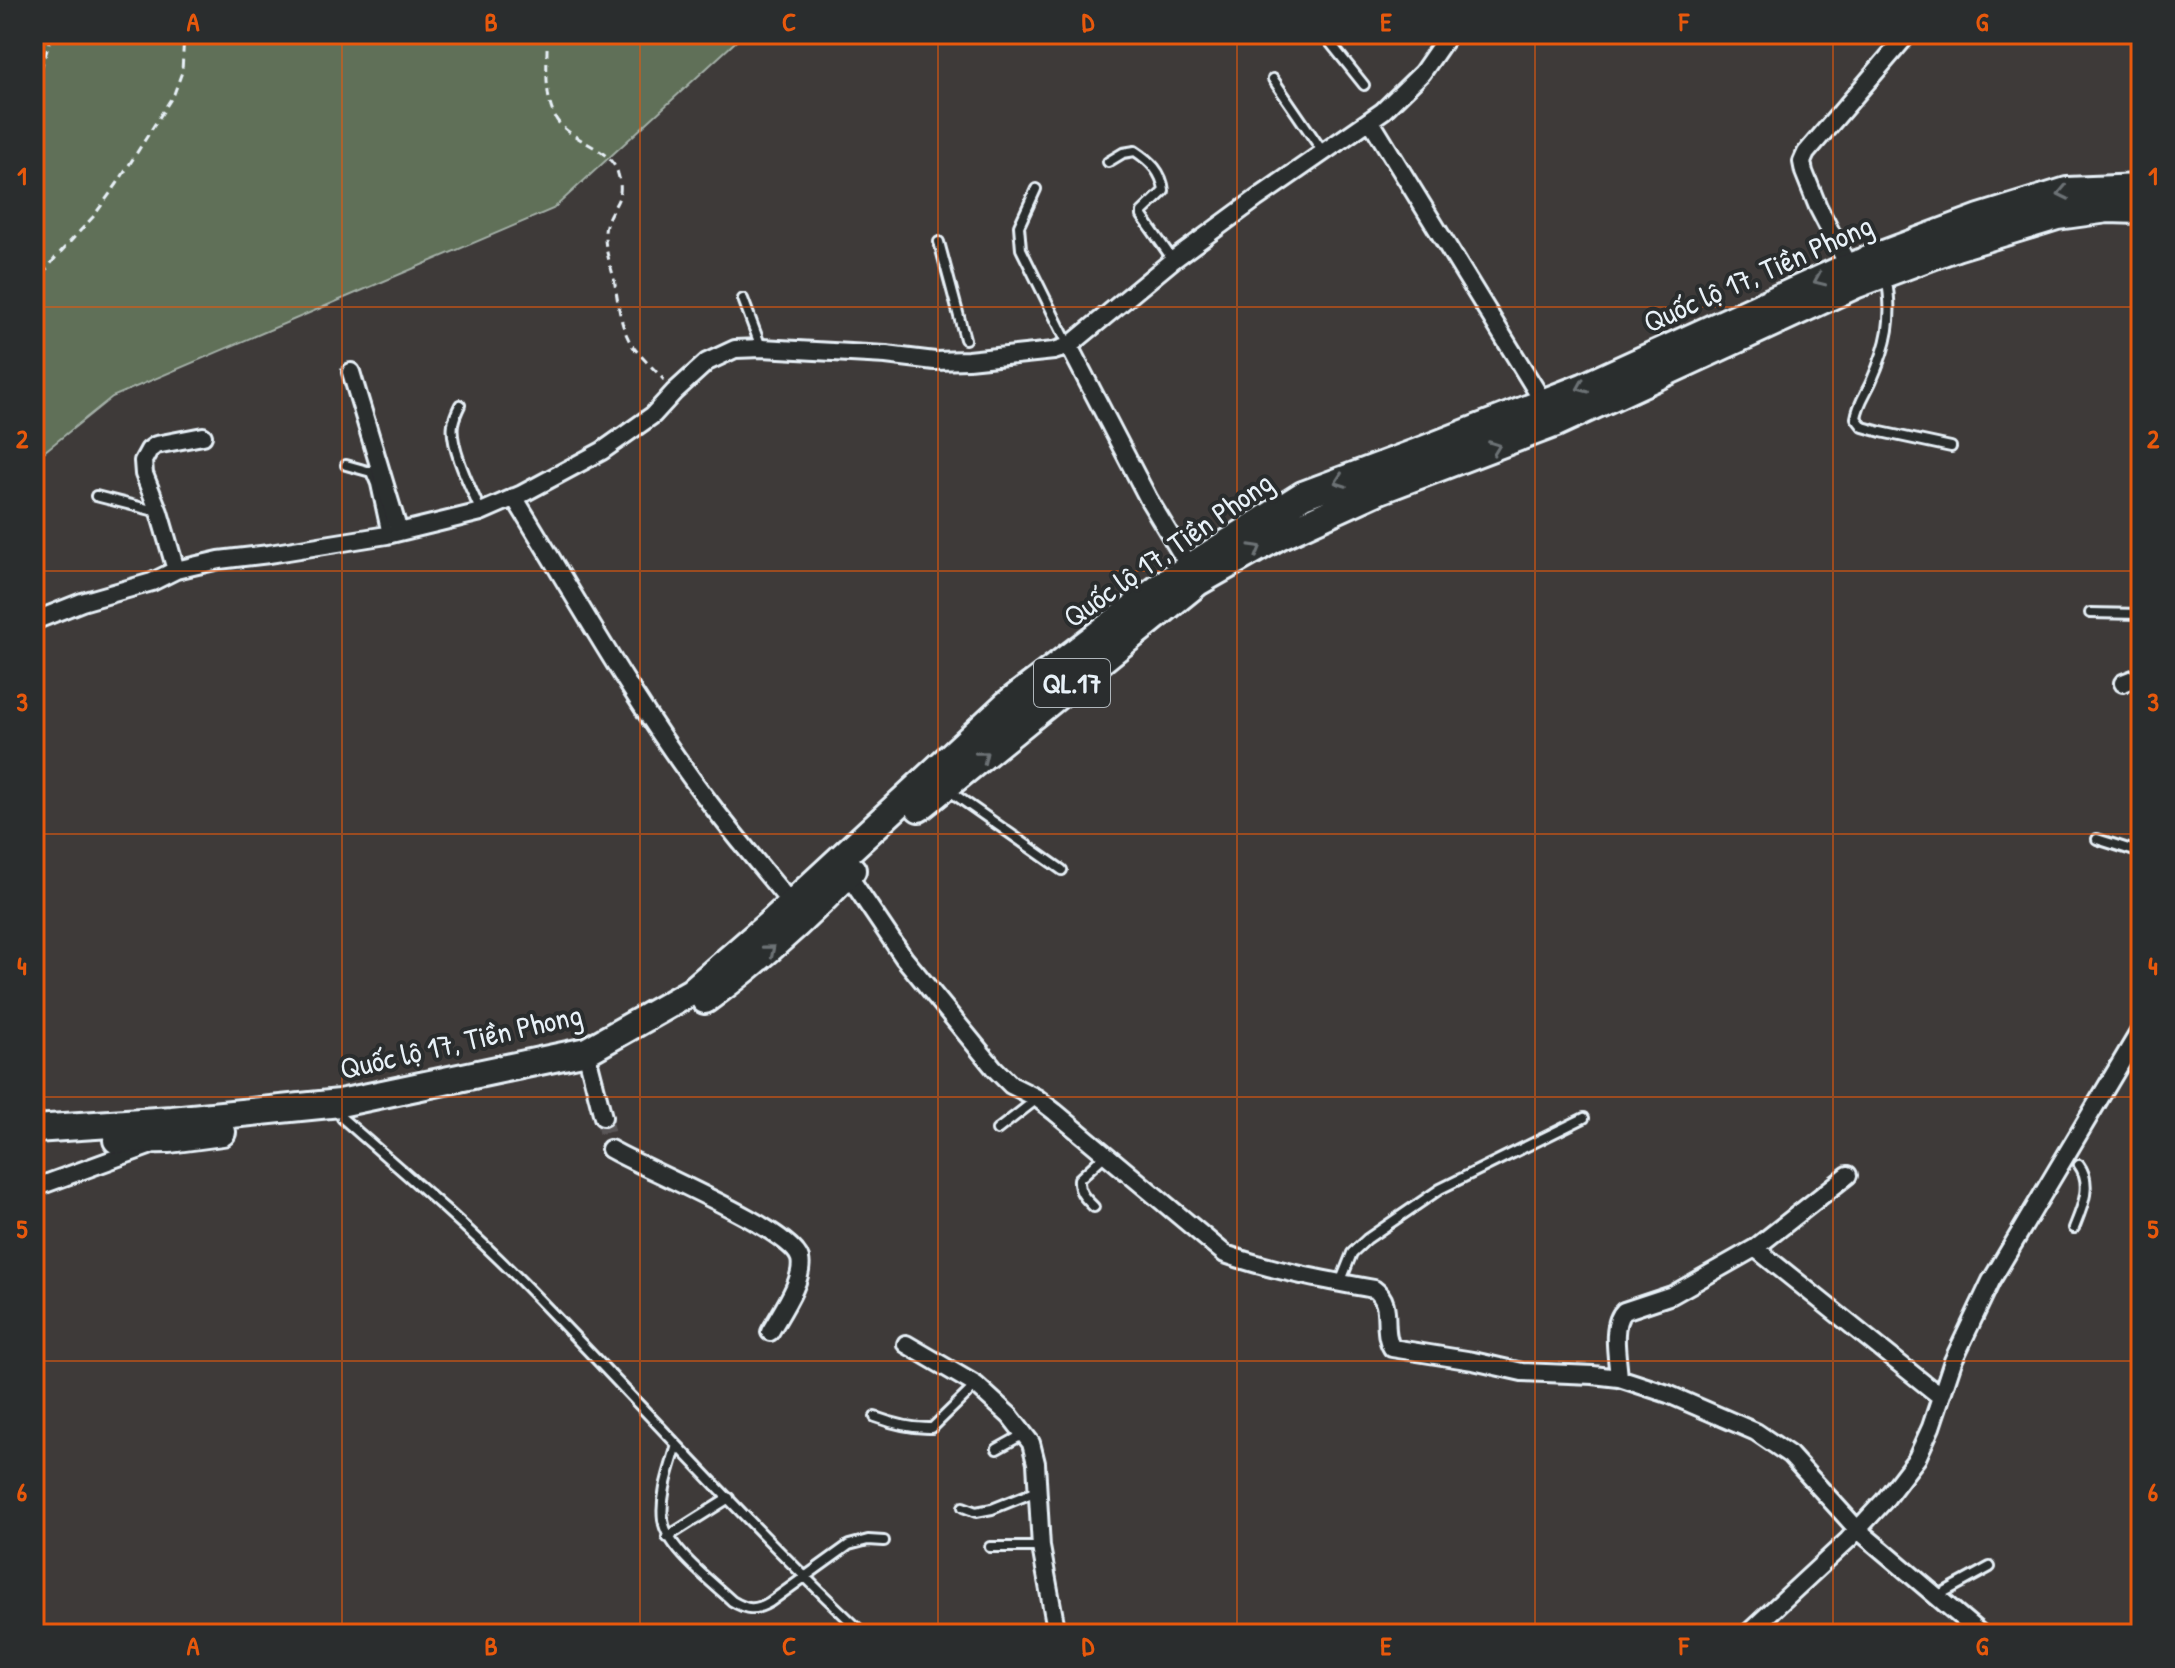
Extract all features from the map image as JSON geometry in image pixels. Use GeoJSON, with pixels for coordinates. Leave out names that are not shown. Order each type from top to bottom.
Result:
{"type":"FeatureCollection","features":[{"type":"Feature","properties":{"kind":"highway","name":"Quốc lộ 17, Tiền Phong"},"geometry":{"type":"LineString","coordinates":[[34,1147],[169,1139],[342,1118],[549,1076],[625,1050],[685,1015],[736,978],[1007,704],[1168,581],[1194,574],[1980,218],[2067,191],[2141,188]]}},
{"type":"Feature","properties":{"kind":"highway","name":"Quốc lộ 17, Tiền Phong"},"geometry":{"type":"LineString","coordinates":[[1854,275],[1885,274],[1956,247],[2057,216],[2108,209],[2141,210]]}},
{"type":"Feature","properties":{"kind":"highway","name":"Quốc lộ 17, Tiền Phong"},"geometry":{"type":"LineString","coordinates":[[34,1129],[172,1120],[340,1103],[587,1051],[691,992],[848,875],[883,840],[1194,574]]}},
{"type":"Feature","properties":{"kind":"street"},"geometry":{"type":"LineString","coordinates":[[34,621],[82,602],[152,582],[176,570],[219,560],[393,533],[481,512],[602,451],[653,415],[707,362],[735,349],[886,355],[935,361],[1054,351],[1069,346],[1173,260],[1377,111],[1422,73],[1449,34]]}},
{"type":"Feature","properties":{"kind":"street"},"geometry":{"type":"LineString","coordinates":[[1854,275],[1818,207],[1802,162],[1816,141],[1908,34]]}},
{"type":"Feature","properties":{"kind":"street"},"geometry":{"type":"LineString","coordinates":[[1377,111],[1434,222],[1550,413]]}},
{"type":"Feature","properties":{"kind":"street"},"geometry":{"type":"LineString","coordinates":[[1069,346],[1127,460],[1194,574]]}},
{"type":"Feature","properties":{"kind":"street"},"geometry":{"type":"LineString","coordinates":[[351,372],[393,533]]}},
{"type":"Feature","properties":{"kind":"street"},"geometry":{"type":"LineString","coordinates":[[176,570],[144,474],[143,461],[156,445],[203,436]]}},
{"type":"Feature","properties":{"kind":"street"},"geometry":{"type":"LineString","coordinates":[[514,497],[678,758],[709,802],[798,912]]}},
{"type":"Feature","properties":{"kind":"street"},"geometry":{"type":"LineString","coordinates":[[2123,683],[2141,676]]}},
{"type":"Feature","properties":{"kind":"street"},"geometry":{"type":"LineString","coordinates":[[848,875],[904,958],[994,1068],[1011,1085],[1037,1098],[1225,1254],[1300,1276],[1374,1289],[1383,1295],[1386,1304],[1387,1340],[1392,1348],[1522,1372],[1619,1378],[1668,1394],[1756,1432],[1790,1455],[1857,1529],[1981,1634]]}},
{"type":"Feature","properties":{"kind":"street"},"geometry":{"type":"LineString","coordinates":[[1747,1634],[1857,1529],[1884,1501],[1917,1458],[1953,1361],[1991,1281],[2073,1160],[2141,1029]]}},
{"type":"Feature","properties":{"kind":"street"},"geometry":{"type":"LineString","coordinates":[[589,1063],[603,1117]]}},
{"type":"Feature","properties":{"kind":"street"},"geometry":{"type":"LineString","coordinates":[[34,1188],[169,1139]]}},
{"type":"Feature","properties":{"kind":"street"},"geometry":{"type":"LineString","coordinates":[[610,1149],[760,1225],[793,1247],[800,1258],[797,1282],[770,1332]]}},
{"type":"Feature","properties":{"kind":"street"},"geometry":{"type":"LineString","coordinates":[[1619,1378],[1617,1317],[1624,1311],[1672,1295],[1755,1248],[1848,1175]]}},
{"type":"Feature","properties":{"kind":"street"},"geometry":{"type":"LineString","coordinates":[[1755,1248],[1941,1397]]}},
{"type":"Feature","properties":{"kind":"street"},"geometry":{"type":"LineString","coordinates":[[906,1344],[976,1385],[1010,1416],[1031,1443],[1036,1463],[1041,1547],[1057,1634]]}},
{"type":"Feature","properties":{"kind":"lane"},"geometry":{"type":"LineString","coordinates":[[1328,40],[1364,85]]}},
{"type":"Feature","properties":{"kind":"lane"},"geometry":{"type":"LineString","coordinates":[[1273,79],[1323,152]]}},
{"type":"Feature","properties":{"kind":"lane"},"geometry":{"type":"LineString","coordinates":[[1108,162],[1123,153],[1135,151],[1149,160],[1163,180],[1164,191],[1142,212],[1142,216],[1173,260]]}},
{"type":"Feature","properties":{"kind":"lane"},"geometry":{"type":"LineString","coordinates":[[1036,189],[1019,226],[1021,249],[1069,346]]}},
{"type":"Feature","properties":{"kind":"lane"},"geometry":{"type":"LineString","coordinates":[[939,242],[965,339]]}},
{"type":"Feature","properties":{"kind":"lane"},"geometry":{"type":"LineString","coordinates":[[1885,274],[1891,319],[1885,345],[1858,406],[1856,418],[1863,427],[1951,447]]}},
{"type":"Feature","properties":{"kind":"lane"},"geometry":{"type":"LineString","coordinates":[[743,299],[762,348]]}},
{"type":"Feature","properties":{"kind":"lane"},"geometry":{"type":"LineString","coordinates":[[460,405],[452,435],[481,512]]}},
{"type":"Feature","properties":{"kind":"lane"},"geometry":{"type":"LineString","coordinates":[[346,465],[371,472],[393,533]]}},
{"type":"Feature","properties":{"kind":"lane"},"geometry":{"type":"LineString","coordinates":[[96,496],[159,512]]}},
{"type":"Feature","properties":{"kind":"lane"},"geometry":{"type":"LineString","coordinates":[[2090,613],[2141,614]]}},
{"type":"Feature","properties":{"kind":"lane"},"geometry":{"type":"LineString","coordinates":[[944,787],[1062,870]]}},
{"type":"Feature","properties":{"kind":"lane"},"geometry":{"type":"LineString","coordinates":[[2097,839],[2141,853]]}},
{"type":"Feature","properties":{"kind":"lane"},"geometry":{"type":"LineString","coordinates":[[997,1130],[1037,1098]]}},
{"type":"Feature","properties":{"kind":"lane"},"geometry":{"type":"LineString","coordinates":[[342,1118],[428,1192],[524,1285],[805,1578],[864,1634]]}},
{"type":"Feature","properties":{"kind":"lane"},"geometry":{"type":"LineString","coordinates":[[1340,1283],[1352,1253],[1367,1239],[1440,1189],[1584,1118]]}},
{"type":"Feature","properties":{"kind":"lane"},"geometry":{"type":"LineString","coordinates":[[1094,1207],[1083,1196],[1079,1179],[1105,1155]]}},
{"type":"Feature","properties":{"kind":"lane"},"geometry":{"type":"LineString","coordinates":[[2073,1160],[2086,1174],[2081,1212],[2074,1228]]}},
{"type":"Feature","properties":{"kind":"lane"},"geometry":{"type":"LineString","coordinates":[[875,1417],[919,1429],[932,1428],[976,1385]]}},
{"type":"Feature","properties":{"kind":"lane"},"geometry":{"type":"LineString","coordinates":[[997,1449],[1025,1433]]}},
{"type":"Feature","properties":{"kind":"lane"},"geometry":{"type":"LineString","coordinates":[[677,1445],[664,1491],[663,1518],[667,1537],[723,1593],[744,1609],[756,1610],[849,1545],[868,1540],[884,1541]]}},
{"type":"Feature","properties":{"kind":"lane"},"geometry":{"type":"LineString","coordinates":[[963,1507],[976,1512],[992,1509],[1037,1491]]}},
{"type":"Feature","properties":{"kind":"lane"},"geometry":{"type":"LineString","coordinates":[[667,1537],[729,1498]]}},
{"type":"Feature","properties":{"kind":"lane"},"geometry":{"type":"LineString","coordinates":[[990,1547],[1041,1547]]}},
{"type":"Feature","properties":{"kind":"lane"},"geometry":{"type":"LineString","coordinates":[[1936,1597],[1990,1567]]}},
{"type":"Feature","properties":{"kind":"path"},"geometry":{"type":"LineString","coordinates":[[34,82],[52,34]]}},
{"type":"Feature","properties":{"kind":"path"},"geometry":{"type":"LineString","coordinates":[[34,286],[93,217],[174,94],[182,72],[184,34]]}},
{"type":"Feature","properties":{"kind":"path"},"geometry":{"type":"LineString","coordinates":[[547,34],[548,98],[558,122],[580,141],[603,152],[617,169],[621,186],[617,204],[606,224],[605,243],[619,316],[629,342],[674,392]]}},
{"type":"Feature","properties":{"kind":"green space"},"geometry":{"type":"Polygon","coordinates":[[[34,34],[744,34],[553,209],[112,397],[34,460],[34,34]]]}},
{"type":"Feature","properties":{"kind":"tunnel"},"geometry":{"type":"LineString","coordinates":[[603,1117],[610,1149]]}}]}
